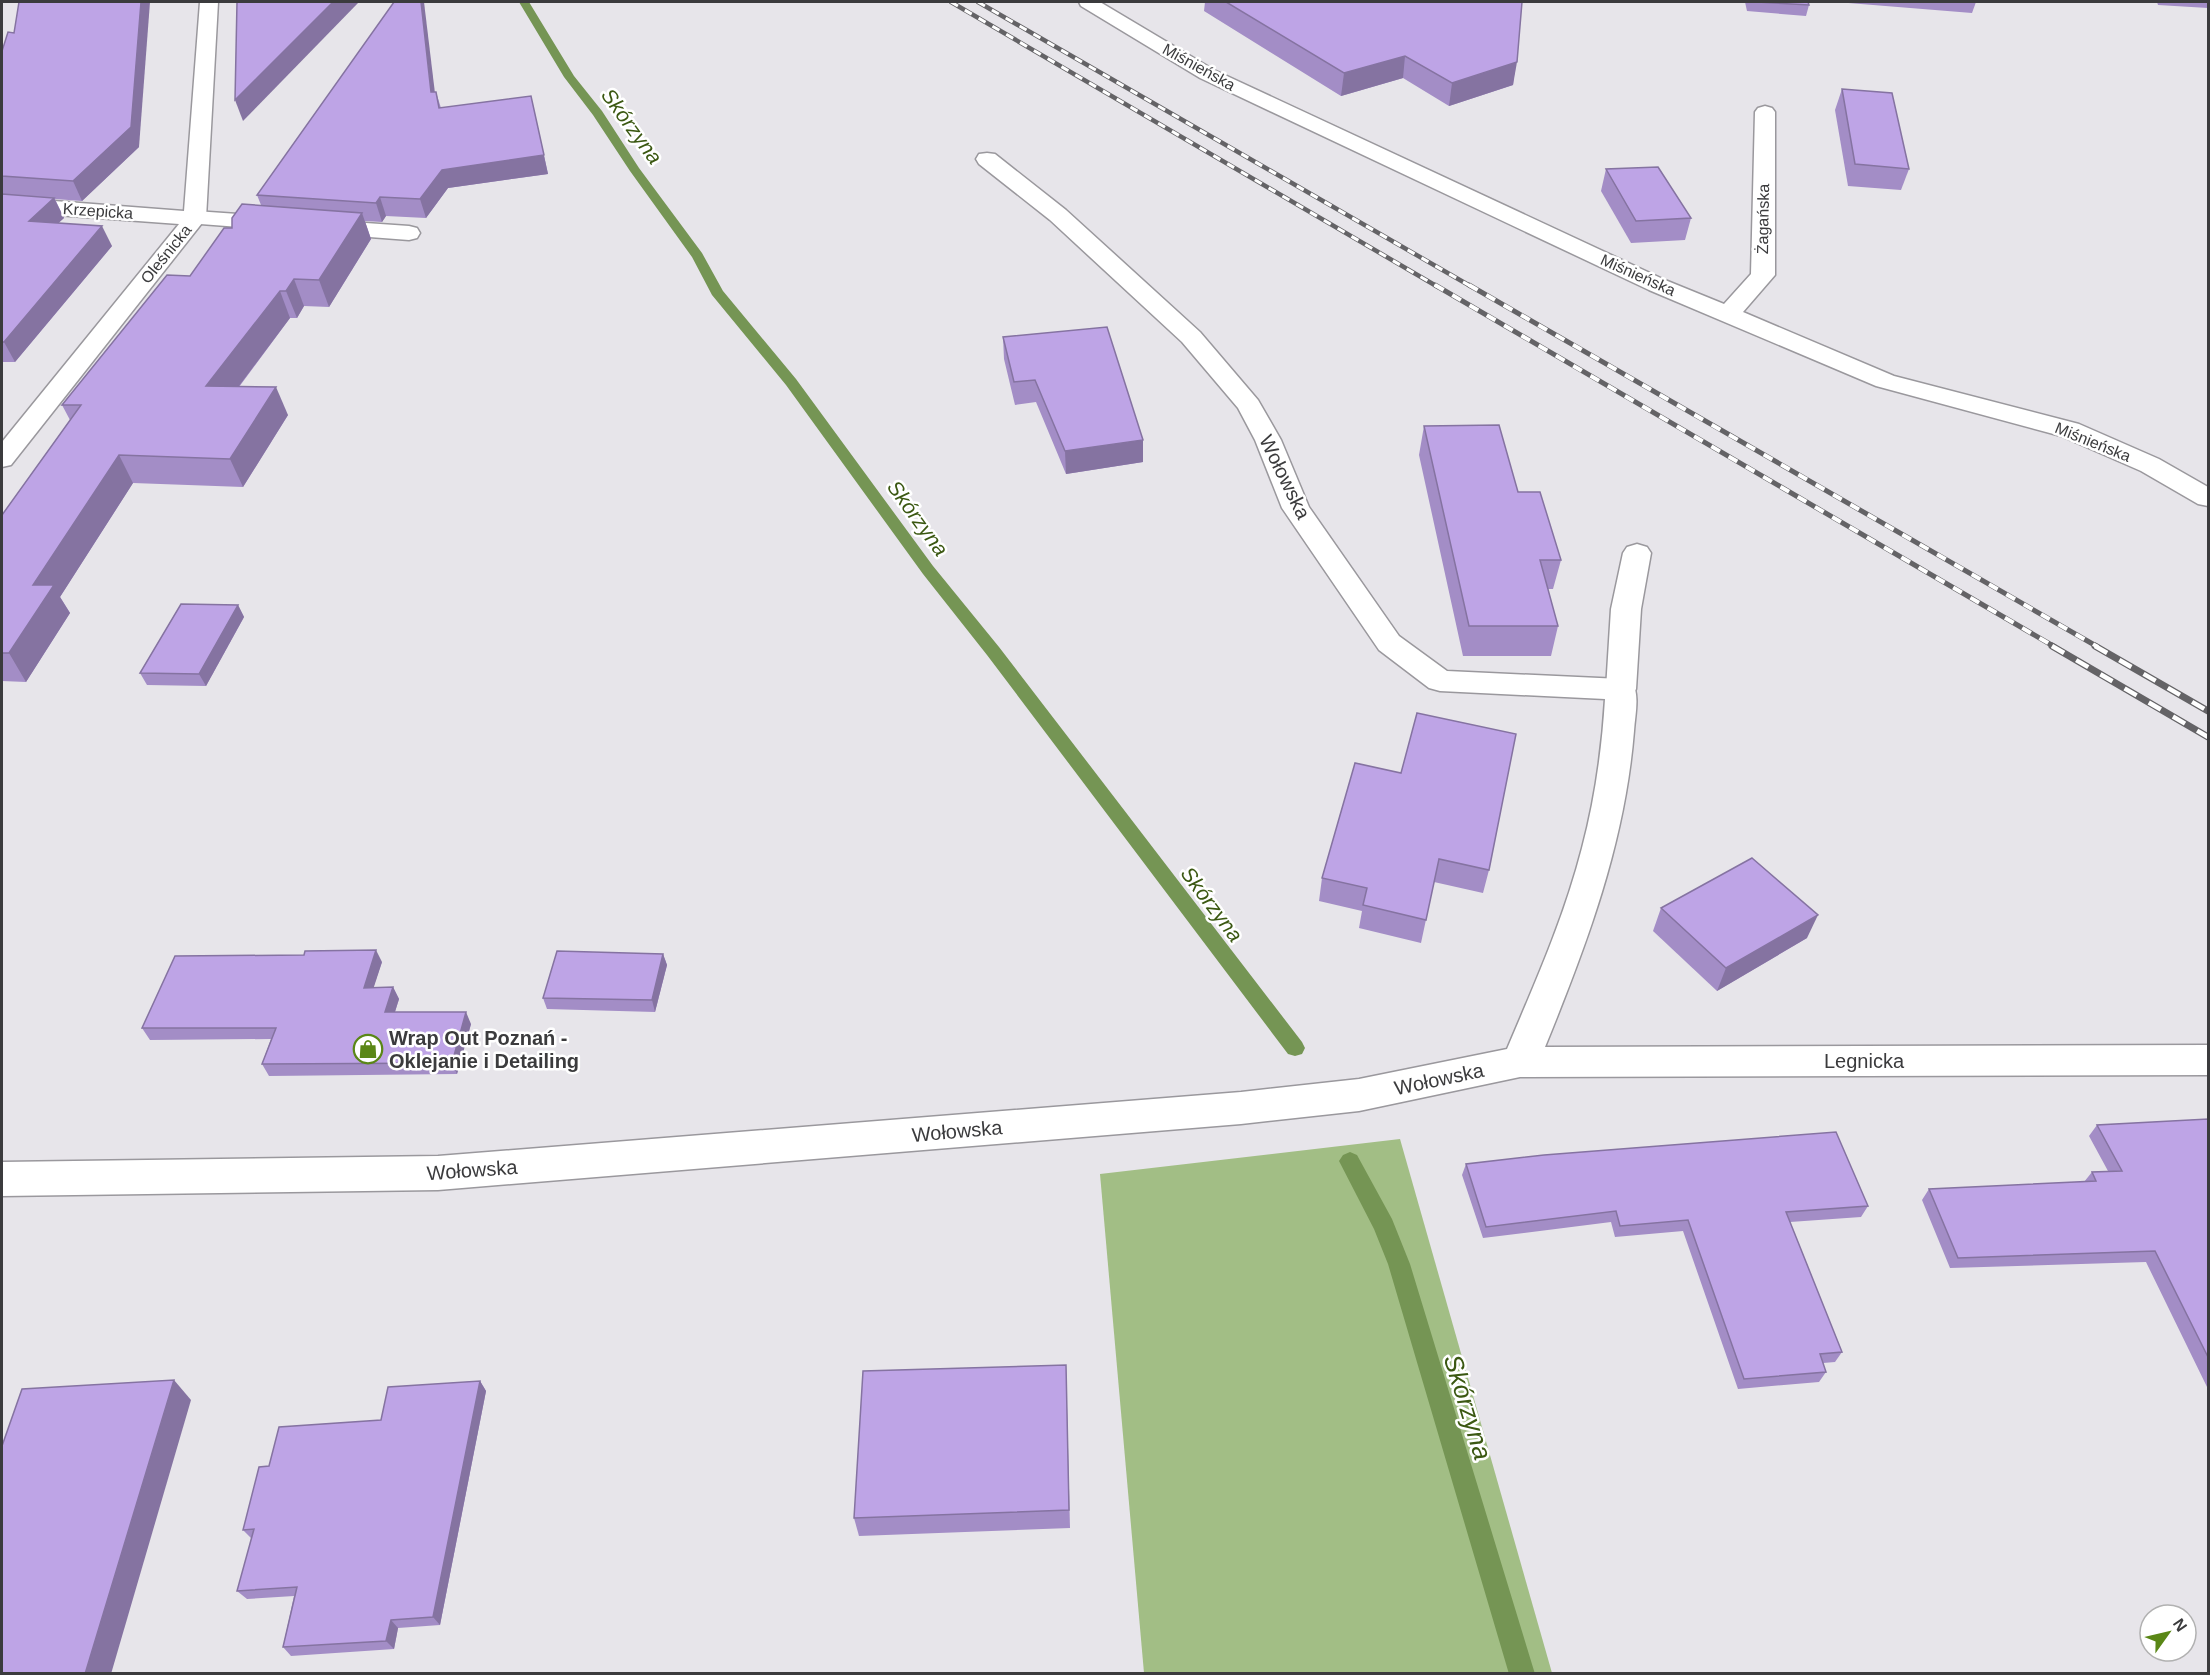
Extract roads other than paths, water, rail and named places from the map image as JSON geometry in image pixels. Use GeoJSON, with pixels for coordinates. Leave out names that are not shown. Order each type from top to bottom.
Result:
{"type":"FeatureCollection","features":[{"type":"Feature","properties":{"kind":"street","name":"Oleśnicka"},"geometry":{"type":"LineString","coordinates":[[2,459],[195,218],[209,2]]}},
{"type":"Feature","properties":{"kind":"street","name":"Miśnieńska"},"geometry":{"type":"LineString","coordinates":[[1088,2],[1207,74],[1657,285],[1885,381],[2070,430],[2150,465],[2208,498]]}},
{"type":"Feature","properties":{"kind":"street","name":"Żagańska"},"geometry":{"type":"LineString","coordinates":[[1728,314],[1763,275],[1765,112]]}},
{"type":"Feature","properties":{"kind":"street","name":"Wołowska"},"geometry":{"type":"LineString","coordinates":[[987,159],[1058,215],[1191,337],[1249,405],[1268,440],[1296,508],[1389,643],[1440,681],[1621,689]]}},
{"type":"Feature","properties":{"kind":"street","name":"Krzepicka"},"geometry":{"type":"LineString","coordinates":[[2,204],[408,232]]}},
{"type":"Feature","properties":{"kind":"street"},"geometry":{"type":"LineString","coordinates":[[1520,1062],[1563,956],[1594,869],[1618,749],[1626,609],[1637,553]]}},
{"type":"Feature","properties":{"kind":"street","name":"Legnicka"},"geometry":{"type":"LineString","coordinates":[[1520,1062],[2208,1060]]}},
{"type":"Feature","properties":{"kind":"street","name":"Wołowska"},"geometry":{"type":"LineString","coordinates":[[2,1179],[438,1173],[1253,1107],[1359,1095],[1520,1062]]}},
{"type":"Feature","properties":{"kind":"waterway","name":"Skórzyna"},"geometry":{"type":"LineString","coordinates":[[524,2],[569,77],[598,113],[634,169],[698,256],[717,292],[791,382],[928,570],[993,651],[1295,1048]]}},
{"type":"Feature","properties":{"kind":"waterway","name":"Skórzyna"},"geometry":{"type":"LineString","coordinates":[[1350,1161],[1384,1226],[1399,1264],[1522,1674]]}},
{"type":"Feature","properties":{"kind":"railway"},"geometry":{"type":"LineString","coordinates":[[951,2],[1438,287]]}},
{"type":"Feature","properties":{"kind":"railway"},"geometry":{"type":"LineString","coordinates":[[978,2],[1472,287]]}},
{"type":"Feature","properties":{"kind":"railway"},"geometry":{"type":"LineString","coordinates":[[1435,285],[2055,647]]}},
{"type":"Feature","properties":{"kind":"railway"},"geometry":{"type":"LineString","coordinates":[[1469,285],[2098,647]]}},
{"type":"Feature","properties":{"kind":"railway"},"geometry":{"type":"LineString","coordinates":[[2052,646],[2208,737]]}},
{"type":"Feature","properties":{"kind":"railway"},"geometry":{"type":"LineString","coordinates":[[2095,646],[2208,711]]}},
{"type":"Feature","properties":{"kind":"place","name":"Wrap Out Poznań - Oklejanie i Detailing"},"geometry":{"type":"Point","coordinates":[368,1049]}}]}
